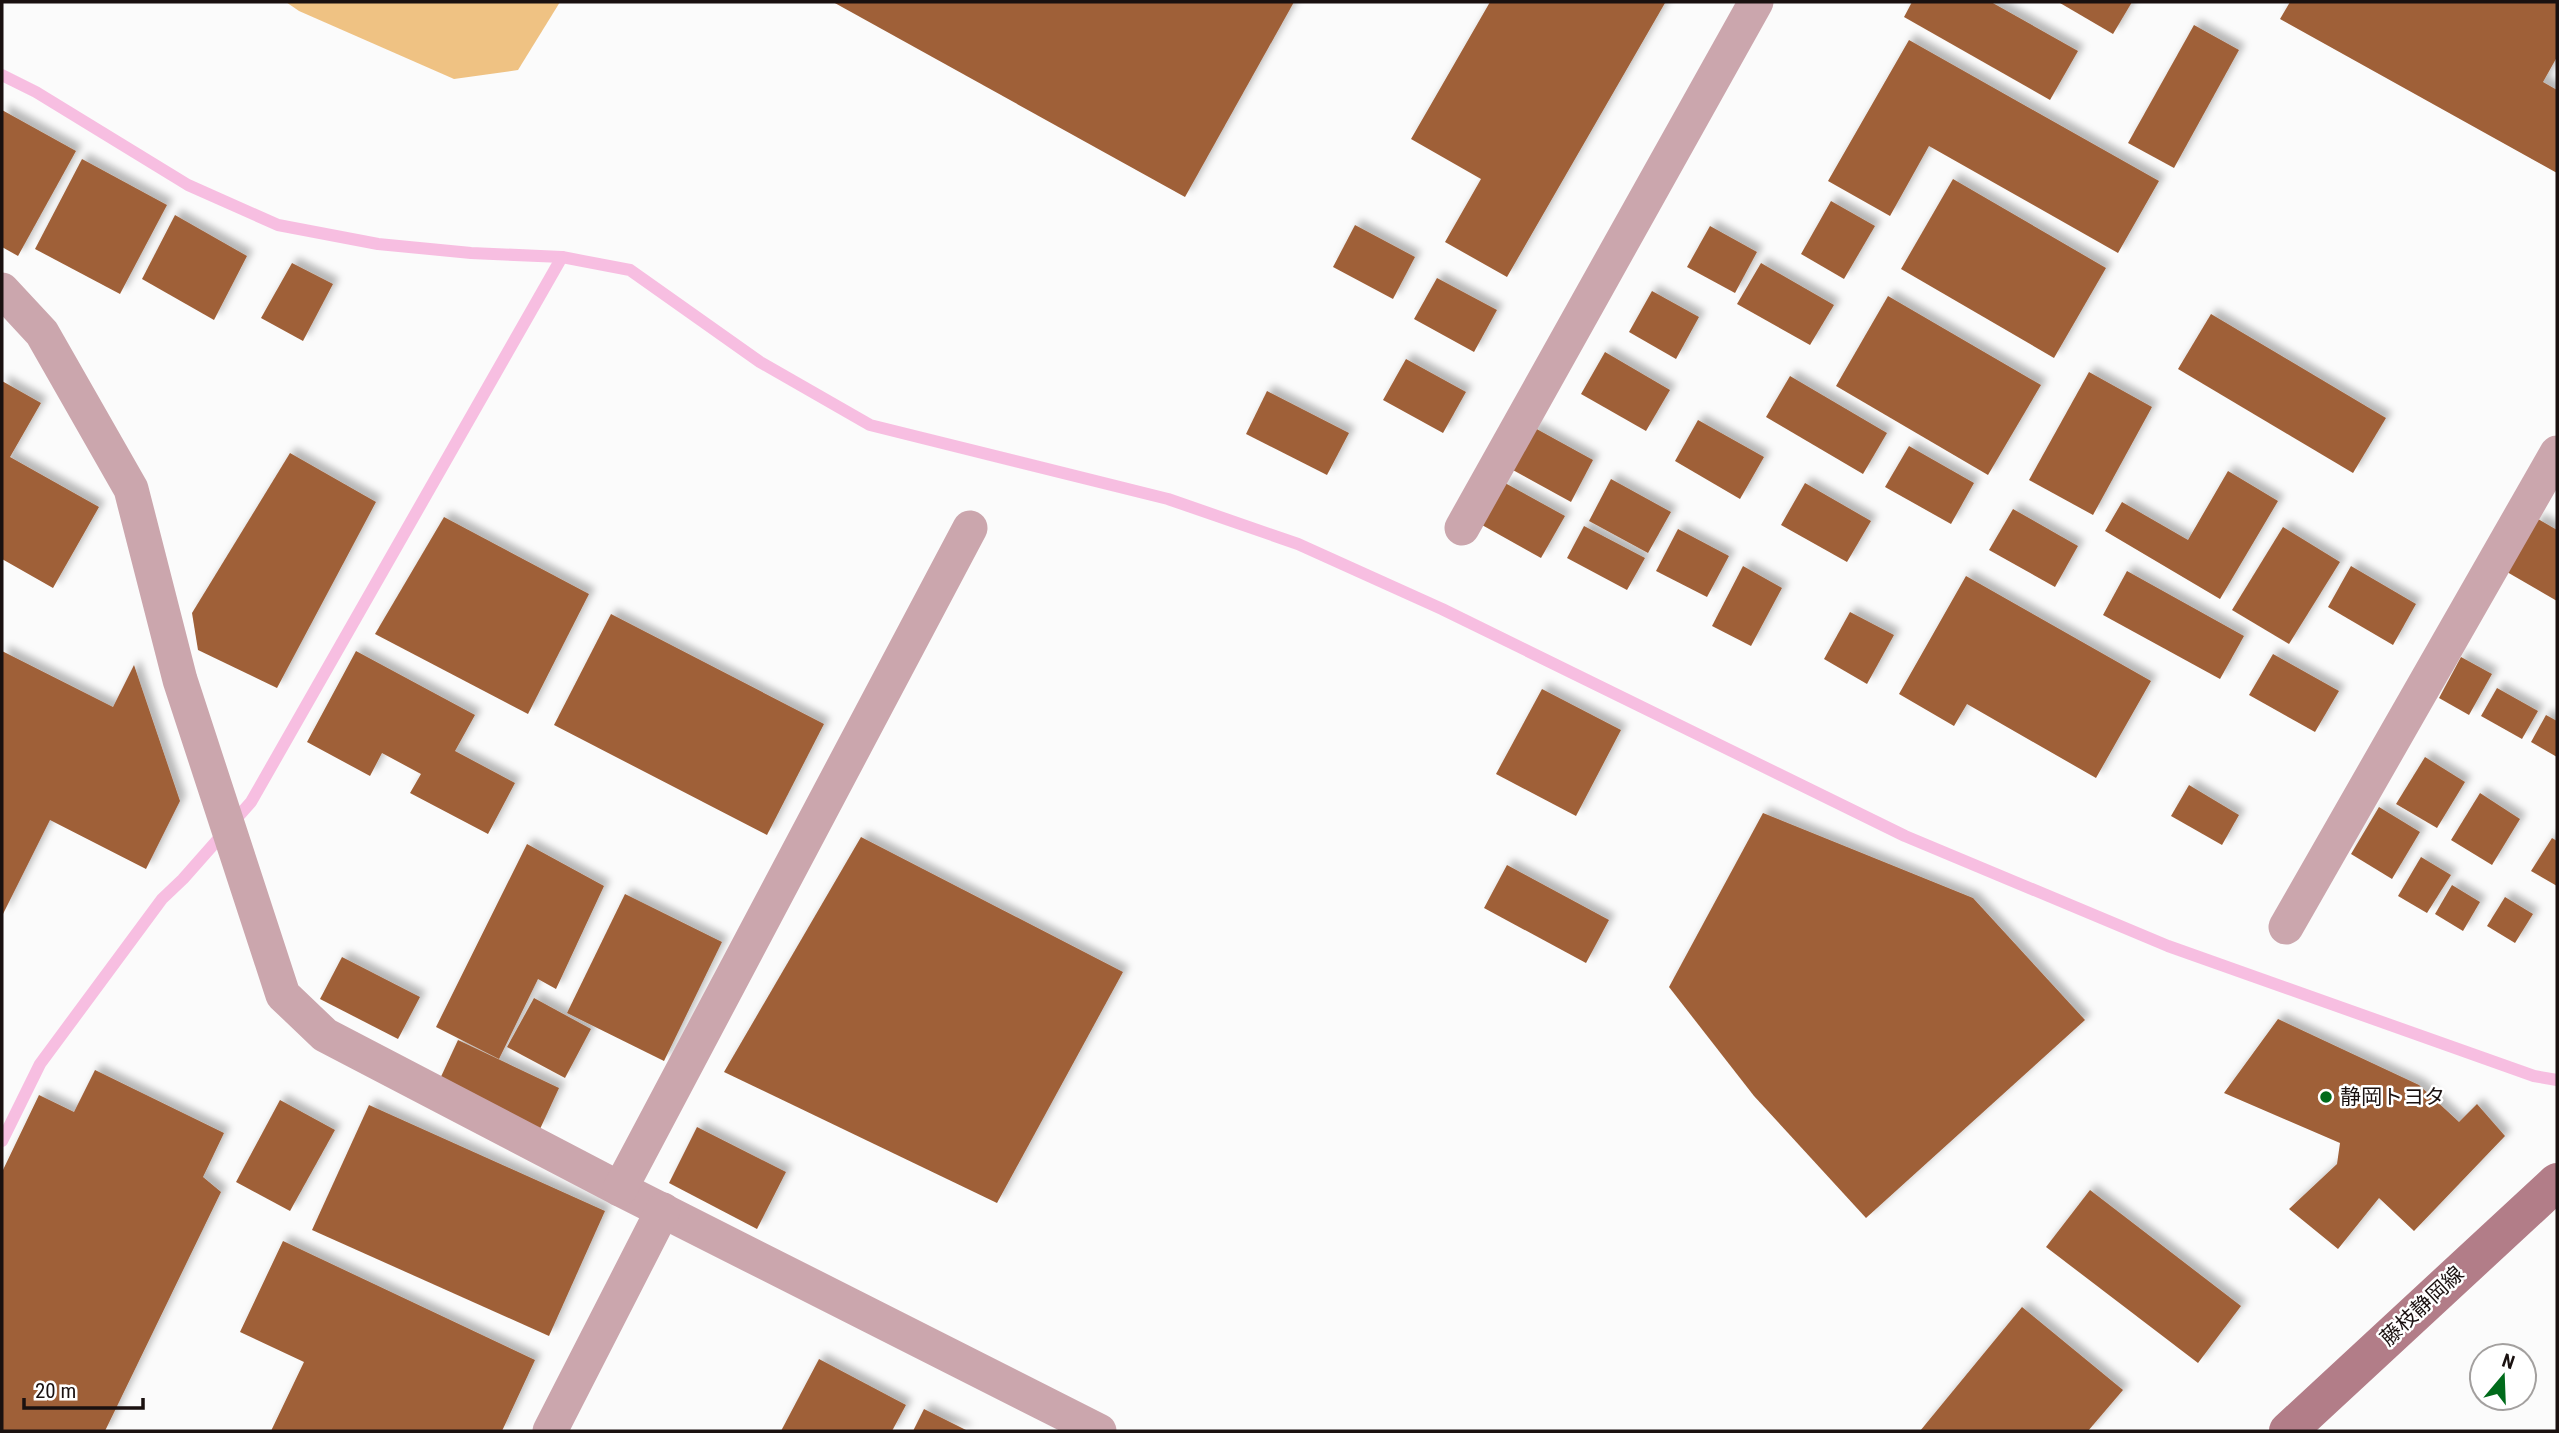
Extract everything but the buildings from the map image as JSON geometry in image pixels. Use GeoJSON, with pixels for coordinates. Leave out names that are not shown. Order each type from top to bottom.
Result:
{"type":"FeatureCollection","features":[{"type":"Feature","properties":{"kind":"main road","name":"藤枝静岡線"},"geometry":{"type":"LineString","coordinates":[[2288,1431],[2557,1182]]}},
{"type":"Feature","properties":{"kind":"street"},"geometry":{"type":"LineString","coordinates":[[1462,528],[1756,2]]}},
{"type":"Feature","properties":{"kind":"street"},"geometry":{"type":"LineString","coordinates":[[2,289],[42,333],[131,489],[180,680],[284,995],[325,1035],[620,1189],[1099,1431]]}},
{"type":"Feature","properties":{"kind":"street"},"geometry":{"type":"LineString","coordinates":[[2286,928],[2557,453]]}},
{"type":"Feature","properties":{"kind":"street"},"geometry":{"type":"LineString","coordinates":[[620,1189],[970,528]]}},
{"type":"Feature","properties":{"kind":"street"},"geometry":{"type":"LineString","coordinates":[[550,1431],[663,1210]]}},
{"type":"Feature","properties":{"kind":"shaded area"},"geometry":{"type":"Polygon","coordinates":[[[286,2],[560,2],[518,70],[454,79],[299,11],[286,2]]]}},
{"type":"Feature","properties":{"kind":"waterway"},"geometry":{"type":"LineString","coordinates":[[2,75],[36,92],[188,185],[278,225],[378,244],[471,253],[562,257],[630,270],[760,362],[870,425],[1168,499],[1298,544],[1442,609],[1905,836],[2168,946],[2534,1076],[2557,1080]]}},
{"type":"Feature","properties":{"kind":"waterway"},"geometry":{"type":"LineString","coordinates":[[2,1141],[40,1064],[162,899],[251,802],[562,257]]}},
{"type":"Feature","properties":{"kind":"place","name":"静岡トヨタ"},"geometry":{"type":"Point","coordinates":[2326,1097]}}]}
